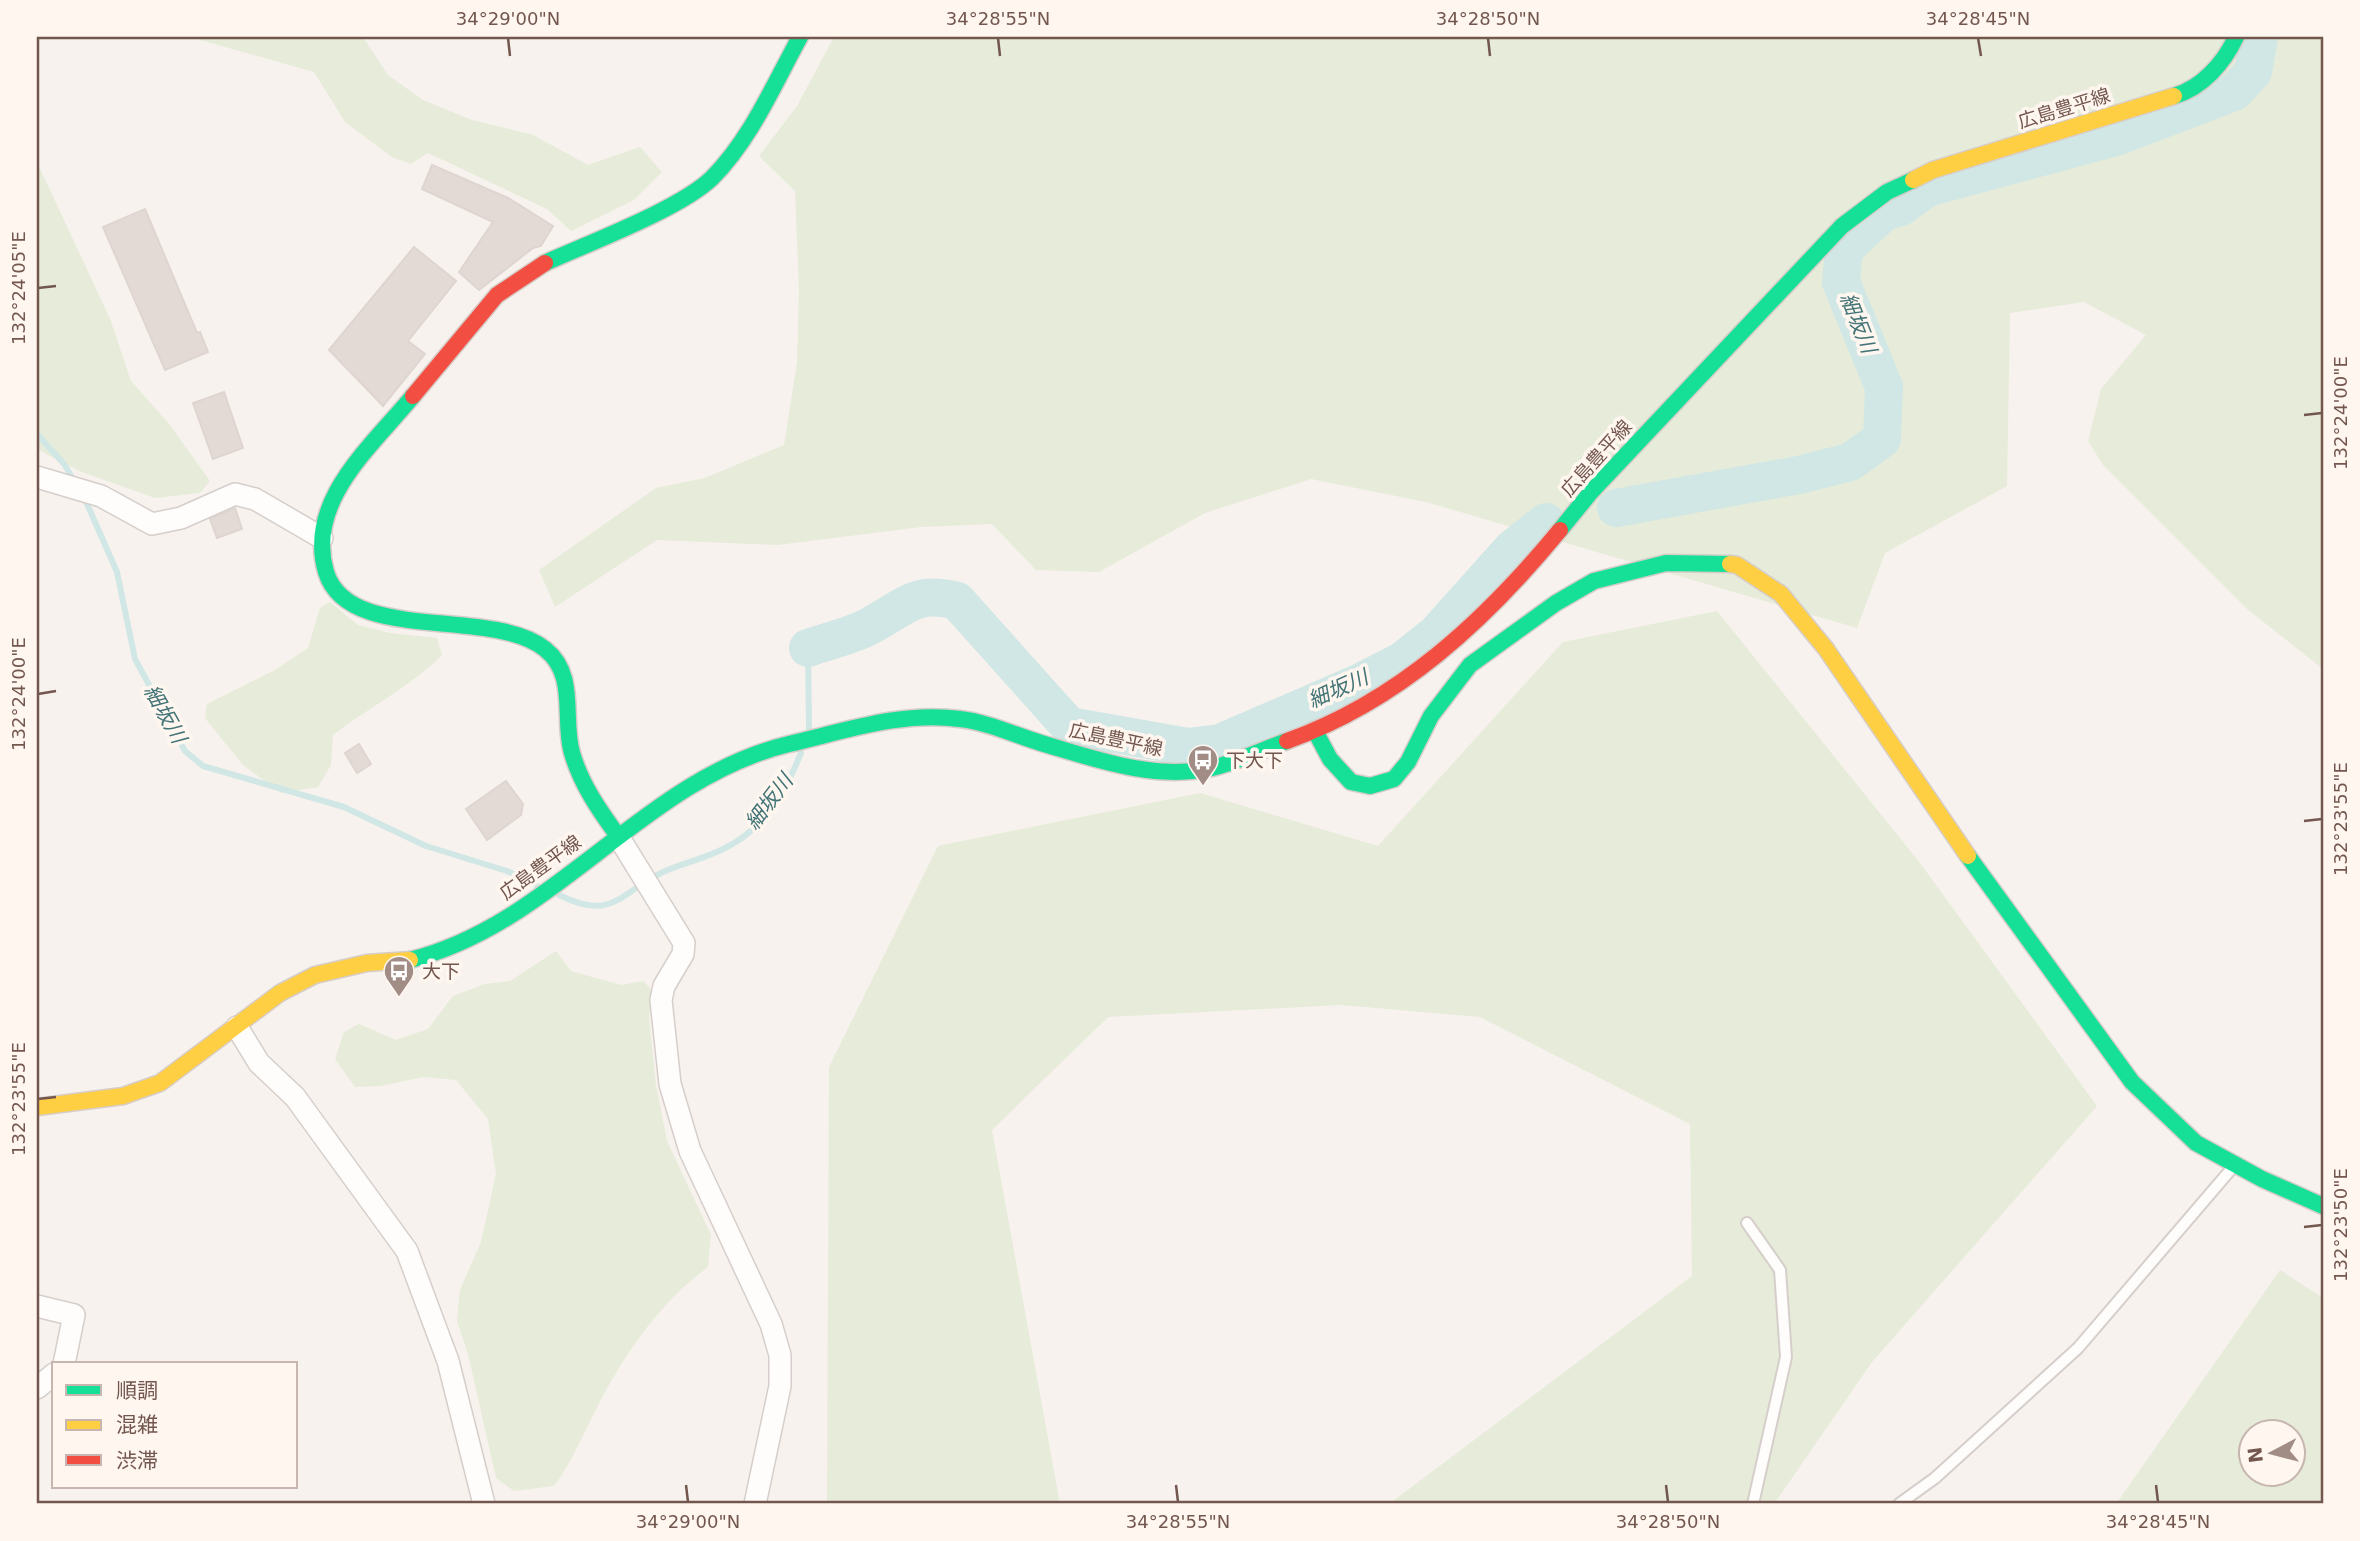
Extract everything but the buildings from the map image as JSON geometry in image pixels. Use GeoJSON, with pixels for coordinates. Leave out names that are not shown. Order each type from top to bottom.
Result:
{"type":"FeatureCollection","features":[{"type":"Feature","properties":{"kind":"street"},"geometry":{"type":"LineString","coordinates":[[755,1504],[780,1386],[780,1355],[771,1324],[690,1151],[670,1084],[661,1000],[664,986],[684,954],[684,943],[618,836],[590,799],[567,735],[569,701],[562,674],[545,648],[514,630],[382,616],[348,603],[330,583],[321,556],[322,538],[334,492],[497,295],[537,267],[687,197],[712,178],[748,132],[800,37]]}},
{"type":"Feature","properties":{"kind":"street","name":"広島豊平線"},"geometry":{"type":"LineString","coordinates":[[37,1107],[122,1096],[160,1083],[280,993],[315,975],[367,963],[412,960],[459,943],[532,901],[679,791],[756,754],[785,745],[911,716],[962,719],[1105,762],[1163,772],[1211,768],[1315,731],[1405,682],[1466,633],[1540,554],[1591,492],[1801,267],[1842,226],[1878,198],[1933,170],[2181,94],[2205,81],[2236,37]]}},
{"type":"Feature","properties":{"kind":"street"},"geometry":{"type":"LineString","coordinates":[[37,477],[101,496],[152,524],[181,518],[235,494],[255,499],[322,538]]}},
{"type":"Feature","properties":{"kind":"street"},"geometry":{"type":"LineString","coordinates":[[1315,731],[1330,759],[1351,782],[1370,786],[1394,779],[1408,762],[1431,716],[1470,665],[1556,603],[1594,581],[1666,563],[1706,562],[1737,565],[1781,594],[1826,649],[1934,809],[2132,1082],[2196,1143],[2235,1165],[2323,1206]]}},
{"type":"Feature","properties":{"kind":"street"},"geometry":{"type":"LineString","coordinates":[[237,1027],[259,1063],[295,1097],[407,1251],[448,1361],[484,1504]]}},
{"type":"Feature","properties":{"kind":"street"},"geometry":{"type":"LineString","coordinates":[[37,1306],[74,1315],[64,1362]]}},
{"type":"Feature","properties":{"kind":"street"},"geometry":{"type":"LineString","coordinates":[[37,1388],[52,1376]]}},
{"type":"Feature","properties":{"kind":"lane"},"geometry":{"type":"LineString","coordinates":[[1899,1504],[1935,1478],[2078,1348],[2235,1165]]}},
{"type":"Feature","properties":{"kind":"lane"},"geometry":{"type":"LineString","coordinates":[[1747,1223],[1780,1270],[1786,1357],[1753,1504]]}},
{"type":"Feature","properties":{"kind":"green space"},"geometry":{"type":"Polygon","coordinates":[[[190,37],[363,37],[388,75],[423,100],[472,120],[533,135],[588,165],[640,147],[662,172],[634,200],[571,231],[547,209],[428,153],[411,164],[392,157],[345,122],[314,72],[190,37]]]}},
{"type":"Feature","properties":{"kind":"green space"},"geometry":{"type":"Polygon","coordinates":[[[834,37],[2323,37],[2323,669],[2247,609],[2103,465],[2088,441],[2101,389],[2146,335],[2084,302],[2010,313],[2007,486],[1885,553],[1857,628],[1426,502],[1311,479],[1205,513],[1099,572],[1036,570],[992,524],[921,527],[778,545],[657,540],[555,607],[539,570],[656,488],[705,478],[784,445],[797,363],[799,289],[795,191],[759,156],[797,106],[834,37]]]}},
{"type":"Feature","properties":{"kind":"green space"},"geometry":{"type":"Polygon","coordinates":[[[37,162],[111,321],[131,381],[170,425],[210,481],[200,493],[155,498],[79,471],[37,449],[37,162]]]}},
{"type":"Feature","properties":{"kind":"green space"},"geometry":{"type":"Polygon","coordinates":[[[330,602],[358,625],[390,633],[437,638],[442,655],[430,667],[333,735],[331,765],[318,787],[281,793],[243,765],[205,718],[207,704],[275,670],[308,648],[320,608],[330,602]]]}},
{"type":"Feature","properties":{"kind":"green space"},"geometry":{"type":"Polygon","coordinates":[[[1717,611],[1920,863],[2097,1106],[1872,1362],[1774,1504],[1389,1504],[1692,1276],[1690,1124],[1480,1017],[1341,1005],[1108,1017],[992,1130],[1060,1504],[827,1504],[829,1067],[938,846],[1200,793],[1378,846],[1563,642],[1717,611]]]}},
{"type":"Feature","properties":{"kind":"green space"},"geometry":{"type":"Polygon","coordinates":[[[556,951],[571,971],[621,985],[643,981],[652,990],[649,1018],[656,1085],[667,1141],[711,1235],[708,1267],[662,1309],[636,1342],[613,1378],[554,1486],[514,1491],[496,1478],[468,1354],[457,1321],[460,1290],[481,1242],[496,1174],[488,1119],[456,1080],[423,1077],[380,1086],[355,1087],[335,1059],[344,1032],[359,1024],[396,1040],[428,1029],[453,996],[485,984],[510,981],[556,951]]]}},
{"type":"Feature","properties":{"kind":"green space"},"geometry":{"type":"Polygon","coordinates":[[[2280,1270],[2323,1298],[2323,1504],[2116,1504],[2280,1270]]]}},
{"type":"Feature","properties":{"kind":"waterway","name":"細坂川"},"geometry":{"type":"LineString","coordinates":[[1616,508],[1799,475],[1850,462],[1882,439],[1884,387],[1841,282],[1844,249],[1885,211],[1901,207],[1927,188],[2116,137],[2234,92],[2253,72],[2259,37]]}},
{"type":"Feature","properties":{"kind":"waterway","name":"細坂川"},"geometry":{"type":"LineString","coordinates":[[37,434],[64,464],[75,482]]}},
{"type":"Feature","properties":{"kind":"waterway","name":"細坂川"},"geometry":{"type":"LineString","coordinates":[[84,497],[117,572],[135,659],[185,751],[203,766],[344,807],[426,846],[507,871],[536,885]]}},
{"type":"Feature","properties":{"kind":"waterway","name":"細坂川"},"geometry":{"type":"LineString","coordinates":[[808,648],[863,630],[920,599],[943,598],[957,601],[1069,726],[1188,747],[1220,743],[1359,683],[1402,661],[1436,634],[1512,549],[1546,522]]}},
{"type":"Feature","properties":{"kind":"waterway","name":"細坂川"},"geometry":{"type":"LineString","coordinates":[[808,648],[809,730]]}},
{"type":"Feature","properties":{"kind":"waterway","name":"細坂川"},"geometry":{"type":"LineString","coordinates":[[559,895],[577,903],[604,905],[665,871],[736,842],[749,833],[770,810],[801,753]]}},
{"type":"Feature","properties":{"kind":"traffic: fast"},"geometry":{"type":"LineString","coordinates":[[545,263],[679,202],[712,178],[750,129],[800,37]]}},
{"type":"Feature","properties":{"kind":"traffic: fast"},"geometry":{"type":"LineString","coordinates":[[2174,96],[2203,81],[2225,56],[2236,37]]}},
{"type":"Feature","properties":{"kind":"traffic: fast"},"geometry":{"type":"LineString","coordinates":[[1560,530],[1591,492],[1842,226],[1887,192],[1913,180]]}},
{"type":"Feature","properties":{"kind":"traffic: fast"},"geometry":{"type":"LineString","coordinates":[[413,396],[362,455],[333,498],[325,522],[322,546],[326,572],[340,595],[362,609],[391,617],[491,629],[521,636],[545,649],[562,671],[567,698],[569,740],[580,775],[618,836]]}},
{"type":"Feature","properties":{"kind":"traffic: fast"},"geometry":{"type":"LineString","coordinates":[[1315,731],[1330,759],[1351,782],[1370,786],[1394,779],[1408,762],[1431,716],[1470,665],[1556,603],[1594,581],[1666,563],[1730,564]]}},
{"type":"Feature","properties":{"kind":"traffic: fast"},"geometry":{"type":"LineString","coordinates":[[410,960],[462,942],[510,916],[689,787],[737,762],[789,744],[895,720],[938,717],[980,723],[1104,761],[1169,772],[1212,768],[1287,741]]}},
{"type":"Feature","properties":{"kind":"traffic: fast"},"geometry":{"type":"LineString","coordinates":[[1968,856],[2132,1082],[2196,1143],[2262,1179],[2323,1206]]}},
{"type":"Feature","properties":{"kind":"traffic: slow"},"geometry":{"type":"LineString","coordinates":[[1913,180],[1933,170],[2174,96]]}},
{"type":"Feature","properties":{"kind":"traffic: slow"},"geometry":{"type":"LineString","coordinates":[[1730,564],[1737,565],[1781,594],[1826,649],[1968,856]]}},
{"type":"Feature","properties":{"kind":"traffic: slow"},"geometry":{"type":"LineString","coordinates":[[37,1107],[123,1096],[160,1083],[280,993],[315,975],[367,963],[410,960]]}},
{"type":"Feature","properties":{"kind":"traffic: jam"},"geometry":{"type":"LineString","coordinates":[[413,396],[497,295],[545,263]]}},
{"type":"Feature","properties":{"kind":"traffic: jam"},"geometry":{"type":"LineString","coordinates":[[1287,741],[1366,704],[1437,655],[1501,596],[1560,530]]}},
{"type":"Feature","properties":{"kind":"place","name":"下大下"},"geometry":{"type":"Point","coordinates":[1203,787]}},
{"type":"Feature","properties":{"kind":"place","name":"大下"},"geometry":{"type":"Point","coordinates":[399,998]}}]}
